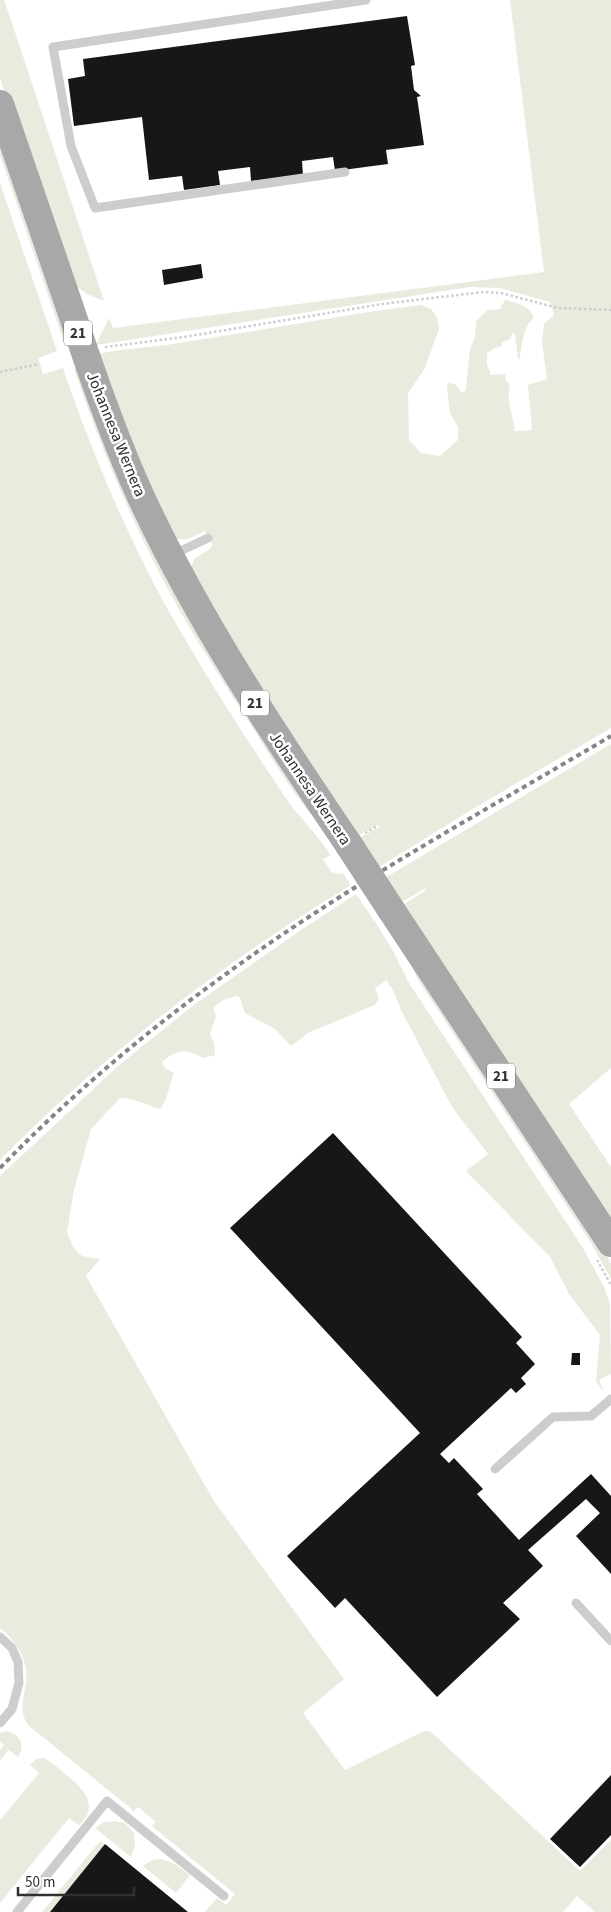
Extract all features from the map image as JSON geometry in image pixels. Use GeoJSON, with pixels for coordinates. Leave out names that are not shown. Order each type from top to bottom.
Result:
{"type":"FeatureCollection","features":[{"type":"Feature","properties":{"kind":"main road","name":"Johannesa Wernera"},"geometry":{"type":"LineString","coordinates":[[0,104],[84,351],[124,459],[170,556],[211,632],[277,740],[349,844],[611,1243]]}},
{"type":"Feature","properties":{"kind":"lane"},"geometry":{"type":"LineString","coordinates":[[345,172],[95,208],[71,146],[53,47],[366,0]]}},
{"type":"Feature","properties":{"kind":"lane"},"geometry":{"type":"LineString","coordinates":[[170,556],[208,538]]}},
{"type":"Feature","properties":{"kind":"lane"},"geometry":{"type":"LineString","coordinates":[[495,1469],[553,1417],[591,1416],[611,1399]]}},
{"type":"Feature","properties":{"kind":"lane"},"geometry":{"type":"LineString","coordinates":[[576,1603],[611,1641]]}},
{"type":"Feature","properties":{"kind":"lane"},"geometry":{"type":"LineString","coordinates":[[0,1637],[12,1648],[18,1662],[19,1683],[12,1709],[0,1723]]}},
{"type":"Feature","properties":{"kind":"lane"},"geometry":{"type":"LineString","coordinates":[[17,1912],[107,1801],[224,1896]]}},
{"type":"Feature","properties":{"kind":"path"},"geometry":{"type":"LineString","coordinates":[[84,351],[184,337],[382,304],[483,292],[501,293],[558,308],[611,310]]}},
{"type":"Feature","properties":{"kind":"path"},"geometry":{"type":"LineString","coordinates":[[0,372],[39,364]]}},
{"type":"Feature","properties":{"kind":"shaded area"},"geometry":{"type":"Polygon","coordinates":[[[0,0],[4,0],[10,17],[104,301],[87,294],[69,281],[0,78],[0,0]]]}},
{"type":"Feature","properties":{"kind":"shaded area"},"geometry":{"type":"Polygon","coordinates":[[[510,0],[611,0],[611,728],[471,810],[376,869],[357,839],[380,827],[378,825],[355,837],[239,660],[190,569],[195,558],[211,548],[212,544],[205,531],[187,539],[178,539],[169,534],[97,354],[167,345],[421,305],[431,309],[437,317],[439,329],[424,370],[408,393],[409,440],[421,453],[440,456],[458,440],[458,427],[450,413],[447,385],[449,383],[455,384],[462,393],[466,390],[470,349],[475,337],[476,321],[487,310],[500,309],[505,300],[526,307],[534,318],[525,331],[520,358],[518,359],[515,334],[513,332],[509,340],[502,342],[502,346],[487,353],[487,364],[491,375],[505,374],[506,381],[510,385],[509,403],[515,431],[532,430],[528,385],[547,379],[542,342],[544,324],[554,315],[550,302],[499,288],[470,287],[96,345],[109,318],[113,328],[544,272],[510,0]]]}},
{"type":"Feature","properties":{"kind":"shaded area"},"geometry":{"type":"Polygon","coordinates":[[[0,130],[67,340],[65,345],[0,155],[0,130]]]}},
{"type":"Feature","properties":{"kind":"shaded area"},"geometry":{"type":"Polygon","coordinates":[[[0,183],[57,351],[38,358],[43,374],[63,368],[84,428],[108,486],[134,544],[163,601],[236,723],[288,802],[331,855],[323,859],[331,872],[343,873],[351,885],[257,946],[167,1012],[81,1083],[0,1160],[0,183]]]}},
{"type":"Feature","properties":{"kind":"shaded area"},"geometry":{"type":"Polygon","coordinates":[[[77,368],[322,827],[283,776],[171,595],[143,540],[118,484],[84,398],[74,369],[77,368]]]}},
{"type":"Feature","properties":{"kind":"shaded area"},"geometry":{"type":"Polygon","coordinates":[[[611,744],[611,1068],[569,1104],[611,1167],[611,1225],[401,906],[426,890],[426,888],[400,903],[383,879],[611,744]]]}},
{"type":"Feature","properties":{"kind":"shaded area"},"geometry":{"type":"Polygon","coordinates":[[[356,894],[373,919],[371,921],[374,920],[392,949],[409,983],[583,1248],[604,1287],[610,1304],[611,1374],[599,1380],[603,1389],[596,1381],[600,1335],[569,1294],[550,1257],[466,1171],[488,1154],[452,1107],[401,1010],[393,990],[386,980],[375,988],[379,999],[375,1005],[308,1033],[291,1046],[275,1029],[245,1013],[240,998],[237,996],[223,1000],[213,1008],[216,1016],[210,1034],[214,1042],[215,1055],[203,1058],[187,1051],[182,1051],[172,1054],[162,1062],[165,1068],[174,1073],[165,1101],[160,1109],[135,1100],[120,1098],[91,1129],[74,1190],[67,1232],[73,1247],[82,1256],[100,1259],[86,1276],[214,1501],[344,1679],[303,1713],[345,1770],[424,1731],[430,1731],[580,1871],[611,1840],[611,1912],[595,1912],[577,1896],[563,1912],[205,1912],[217,1898],[226,1905],[235,1894],[152,1826],[156,1822],[138,1807],[134,1811],[28,1725],[22,1709],[26,1683],[23,1659],[16,1645],[0,1628],[0,1176],[118,1066],[195,1004],[356,894]]]}},
{"type":"Feature","properties":{"kind":"shaded area"},"geometry":{"type":"Polygon","coordinates":[[[403,948],[602,1246],[611,1264],[611,1279],[591,1243],[418,980],[403,948]]]}},
{"type":"Feature","properties":{"kind":"shaded area"},"geometry":{"type":"Polygon","coordinates":[[[6,1731],[18,1737],[21,1744],[20,1753],[18,1757],[9,1750],[0,1760],[0,1750],[4,1745],[0,1742],[0,1733],[6,1731]]]}},
{"type":"Feature","properties":{"kind":"shaded area"},"geometry":{"type":"Polygon","coordinates":[[[43,1758],[57,1767],[83,1791],[89,1804],[88,1810],[85,1818],[79,1825],[69,1818],[0,1903],[0,1820],[39,1773],[30,1765],[36,1759],[43,1758]]]}},
{"type":"Feature","properties":{"kind":"shaded area"},"geometry":{"type":"Polygon","coordinates":[[[115,1821],[125,1823],[134,1833],[135,1846],[131,1857],[95,1828],[104,1822],[115,1821]]]}},
{"type":"Feature","properties":{"kind":"shaded area"},"geometry":{"type":"Polygon","coordinates":[[[100,1841],[105,1845],[50,1912],[42,1912],[100,1841]]]}},
{"type":"Feature","properties":{"kind":"shaded area"},"geometry":{"type":"Polygon","coordinates":[[[161,1859],[173,1863],[190,1875],[176,1893],[143,1866],[152,1860],[161,1859]]]}},
{"type":"Feature","properties":{"kind":"building"},"geometry":{"type":"Polygon","coordinates":[[[407,16],[415,65],[411,66],[414,90],[421,96],[417,97],[424,145],[386,150],[388,164],[335,171],[333,157],[302,161],[303,175],[251,181],[250,167],[218,171],[220,185],[184,190],[182,176],[149,180],[142,117],[74,126],[68,79],[85,76],[83,59],[407,16]]]}},
{"type":"Feature","properties":{"kind":"building"},"geometry":{"type":"Polygon","coordinates":[[[201,264],[203,278],[164,285],[162,270],[201,264]]]}},
{"type":"Feature","properties":{"kind":"building"},"geometry":{"type":"Polygon","coordinates":[[[333,1133],[522,1337],[516,1343],[535,1364],[521,1378],[526,1384],[516,1393],[511,1388],[440,1454],[449,1463],[454,1458],[483,1489],[477,1494],[519,1540],[591,1474],[611,1496],[611,1574],[576,1536],[600,1513],[586,1499],[528,1550],[543,1566],[503,1603],[520,1619],[437,1697],[345,1598],[335,1608],[287,1556],[420,1433],[230,1228],[333,1133]]]}},
{"type":"Feature","properties":{"kind":"building"},"geometry":{"type":"Polygon","coordinates":[[[572,1353],[580,1353],[580,1365],[571,1365],[572,1353]]]}},
{"type":"Feature","properties":{"kind":"building"},"geometry":{"type":"Polygon","coordinates":[[[611,1775],[611,1835],[580,1867],[550,1839],[611,1775]]]}},
{"type":"Feature","properties":{"kind":"building"},"geometry":{"type":"Polygon","coordinates":[[[105,1844],[188,1912],[50,1912],[105,1844]]]}},
{"type":"Feature","properties":{"kind":"railway"},"geometry":{"type":"LineString","coordinates":[[0,1168],[80,1091],[137,1042],[272,941],[367,880],[611,736]]}}]}
